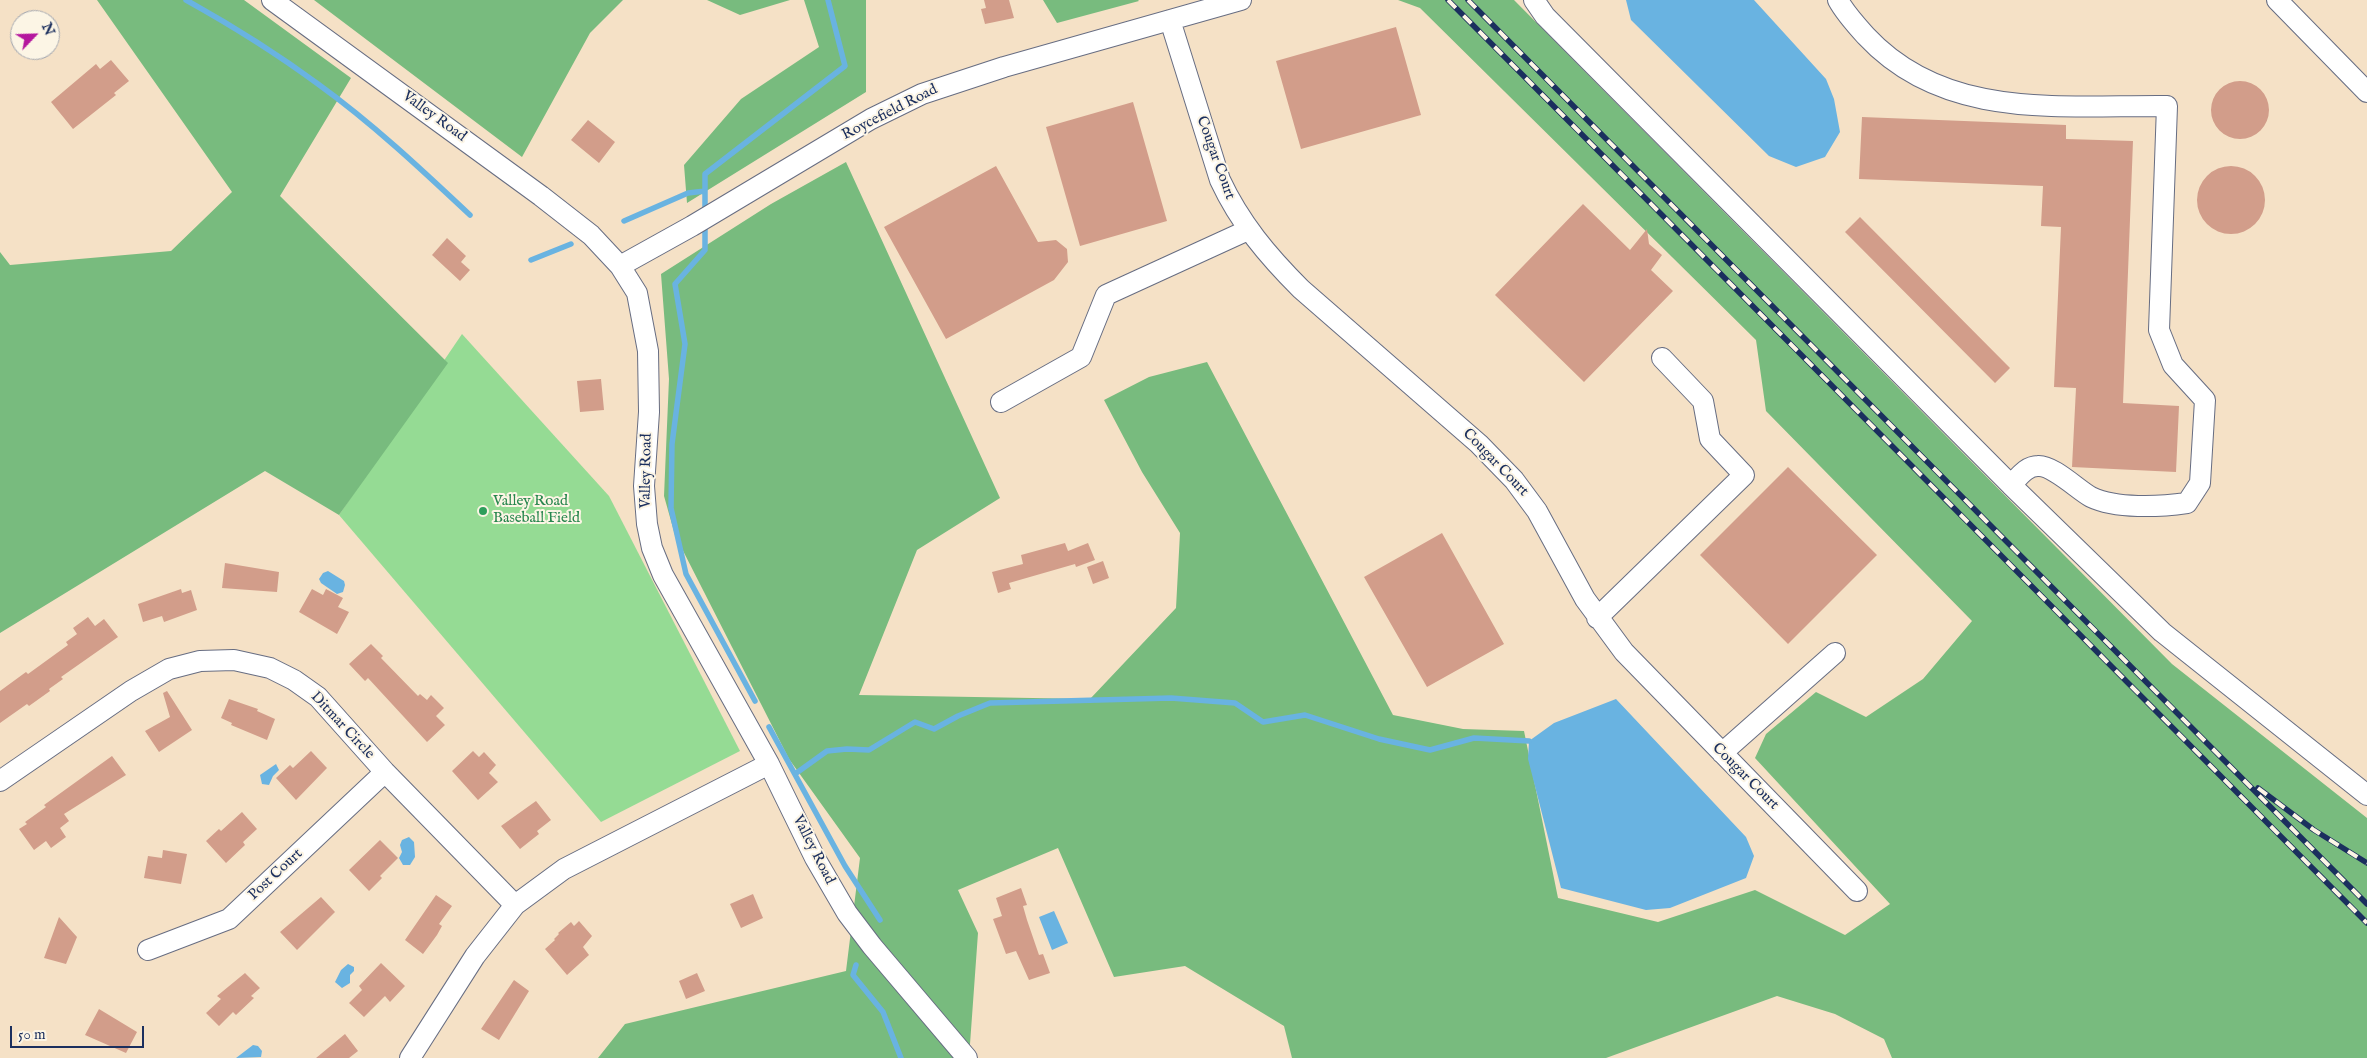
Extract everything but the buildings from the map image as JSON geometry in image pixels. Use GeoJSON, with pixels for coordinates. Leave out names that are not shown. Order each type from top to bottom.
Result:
{"type":"FeatureCollection","features":[{"type":"Feature","properties":{"kind":"street","name":"Valley Road"},"geometry":{"type":"LineString","coordinates":[[272,0],[548,202],[591,236],[620,266],[637,293],[648,351],[649,412],[644,486],[647,524],[652,548],[662,575],[768,764],[815,858],[847,913],[872,946],[967,1058]]}},
{"type":"Feature","properties":{"kind":"street","name":"Roycefield Road"},"geometry":{"type":"LineString","coordinates":[[620,266],[692,226],[871,119],[922,94],[1004,67],[1241,0]]}},
{"type":"Feature","properties":{"kind":"street"},"geometry":{"type":"LineString","coordinates":[[1534,0],[1552,23],[2011,485],[2162,632],[2367,795]]}},
{"type":"Feature","properties":{"kind":"street"},"geometry":{"type":"LineString","coordinates":[[1838,0],[1857,26],[1876,47],[1897,64],[1919,78],[1952,92],[1992,101],[2020,104],[2167,106],[2159,330],[2173,365],[2205,400],[2200,483],[2187,503],[2168,506],[2108,503],[2090,496],[2041,466],[2030,466],[2011,485]]}},
{"type":"Feature","properties":{"kind":"street"},"geometry":{"type":"LineString","coordinates":[[2277,0],[2367,92]]}},
{"type":"Feature","properties":{"kind":"street","name":"Cougar Court"},"geometry":{"type":"LineString","coordinates":[[1170,20],[1220,180],[1231,203],[1248,230],[1277,265],[1301,289],[1472,437],[1514,480],[1537,511],[1597,618],[1624,652],[1858,891]]}},
{"type":"Feature","properties":{"kind":"street"},"geometry":{"type":"LineString","coordinates":[[1001,402],[1081,357],[1106,295],[1248,230]]}},
{"type":"Feature","properties":{"kind":"street"},"geometry":{"type":"LineString","coordinates":[[1597,618],[1744,475],[1710,439],[1702,401],[1662,358]]}},
{"type":"Feature","properties":{"kind":"street"},"geometry":{"type":"LineString","coordinates":[[1722,754],[1834,653]]}},
{"type":"Feature","properties":{"kind":"street","name":"Ditmar Circle"},"geometry":{"type":"LineString","coordinates":[[0,781],[131,691],[169,668],[200,661],[234,660],[270,668],[294,680],[318,697],[385,772],[515,905]]}},
{"type":"Feature","properties":{"kind":"street"},"geometry":{"type":"LineString","coordinates":[[410,1058],[475,956],[515,905],[564,869],[768,764]]}},
{"type":"Feature","properties":{"kind":"street","name":"Post Court"},"geometry":{"type":"LineString","coordinates":[[148,950],[228,919],[385,772]]}},
{"type":"Feature","properties":{"kind":"green space"},"geometry":{"type":"Polygon","coordinates":[[[97,0],[244,0],[351,78],[280,196],[448,363],[339,515],[265,471],[0,633],[0,252],[10,265],[171,251],[232,192],[97,0]]]}},
{"type":"Feature","properties":{"kind":"green space"},"geometry":{"type":"Polygon","coordinates":[[[314,0],[623,0],[590,33],[522,157],[314,0]]]}},
{"type":"Feature","properties":{"kind":"green space"},"geometry":{"type":"Polygon","coordinates":[[[707,0],[790,0],[740,15],[707,0]]]}},
{"type":"Feature","properties":{"kind":"green space"},"geometry":{"type":"Polygon","coordinates":[[[804,0],[866,0],[866,92],[687,203],[684,165],[741,99],[819,47],[804,0]]]}},
{"type":"Feature","properties":{"kind":"green space"},"geometry":{"type":"Polygon","coordinates":[[[1043,0],[1138,0],[1139,1],[1057,23],[1043,0]]]}},
{"type":"Feature","properties":{"kind":"green space"},"geometry":{"type":"Polygon","coordinates":[[[1398,0],[1514,0],[2172,664],[2367,818],[2367,1058],[1892,1058],[1884,1039],[1835,1014],[1777,996],[1606,1058],[1292,1058],[1284,1026],[1185,966],[1114,977],[1058,848],[958,890],[978,933],[969,1058],[598,1058],[625,1024],[846,971],[860,858],[789,759],[675,535],[664,496],[669,379],[661,274],[771,204],[846,162],[1000,498],[917,550],[859,695],[1090,699],[1176,608],[1180,533],[1142,472],[1104,400],[1149,377],[1207,362],[1393,715],[1463,729],[1524,731],[1558,898],[1658,922],[1755,890],[1845,935],[1890,904],[1755,758],[1766,734],[1816,692],[1866,717],[1923,679],[1972,621],[1766,411],[1756,340],[1420,8],[1398,0]]]}},
{"type":"Feature","properties":{"kind":"green space"},"geometry":{"type":"Polygon","coordinates":[[[462,334],[609,496],[740,751],[601,822],[339,515],[462,334]]]}},
{"type":"Feature","properties":{"kind":"water"},"geometry":{"type":"Polygon","coordinates":[[[1626,0],[1754,0],[1826,79],[1834,99],[1840,132],[1825,157],[1796,167],[1769,156],[1631,20],[1626,0]]]}},
{"type":"Feature","properties":{"kind":"water"},"geometry":{"type":"Polygon","coordinates":[[[328,571],[344,581],[343,592],[337,594],[321,583],[319,579],[323,573],[328,571]]]}},
{"type":"Feature","properties":{"kind":"water"},"geometry":{"type":"Polygon","coordinates":[[[1616,699],[1746,837],[1754,856],[1746,878],[1670,908],[1646,910],[1561,888],[1528,759],[1529,741],[1554,723],[1616,699]]]}},
{"type":"Feature","properties":{"kind":"water"},"geometry":{"type":"Polygon","coordinates":[[[276,764],[279,770],[273,776],[269,785],[262,784],[260,775],[276,764]]]}},
{"type":"Feature","properties":{"kind":"water"},"geometry":{"type":"Polygon","coordinates":[[[409,837],[414,842],[415,857],[410,865],[403,865],[399,858],[402,852],[400,845],[402,840],[409,837]]]}},
{"type":"Feature","properties":{"kind":"water"},"geometry":{"type":"Polygon","coordinates":[[[1054,911],[1068,943],[1052,950],[1039,917],[1054,911]]]}},
{"type":"Feature","properties":{"kind":"water"},"geometry":{"type":"Polygon","coordinates":[[[348,964],[354,967],[354,971],[350,975],[350,983],[342,988],[335,982],[341,970],[348,964]]]}},
{"type":"Feature","properties":{"kind":"water"},"geometry":{"type":"Polygon","coordinates":[[[253,1045],[258,1046],[262,1051],[261,1057],[236,1058],[253,1045]]]}},
{"type":"Feature","properties":{"kind":"waterway"},"geometry":{"type":"LineString","coordinates":[[186,0],[270,50],[358,114],[470,215]]}},
{"type":"Feature","properties":{"kind":"waterway"},"geometry":{"type":"LineString","coordinates":[[705,214],[705,174],[845,66],[828,0]]}},
{"type":"Feature","properties":{"kind":"waterway"},"geometry":{"type":"LineString","coordinates":[[624,221],[688,193],[705,191]]}},
{"type":"Feature","properties":{"kind":"waterway"},"geometry":{"type":"LineString","coordinates":[[705,224],[705,250],[675,284],[685,344],[672,444],[671,508],[686,574],[755,701]]}},
{"type":"Feature","properties":{"kind":"waterway"},"geometry":{"type":"LineString","coordinates":[[531,260],[571,244]]}},
{"type":"Feature","properties":{"kind":"waterway"},"geometry":{"type":"LineString","coordinates":[[795,774],[827,751],[847,749],[869,750],[915,722],[934,729],[958,716],[990,703],[1171,698],[1235,703],[1263,722],[1305,715],[1379,739],[1430,750],[1474,738],[1529,741]]}},
{"type":"Feature","properties":{"kind":"waterway"},"geometry":{"type":"LineString","coordinates":[[769,727],[845,866],[880,920]]}},
{"type":"Feature","properties":{"kind":"waterway"},"geometry":{"type":"LineString","coordinates":[[856,965],[853,975],[883,1012],[901,1058]]}},
{"type":"Feature","properties":{"kind":"railway"},"geometry":{"type":"LineString","coordinates":[[1448,0],[2367,923]]}},
{"type":"Feature","properties":{"kind":"railway"},"geometry":{"type":"LineString","coordinates":[[1468,0],[2367,904]]}},
{"type":"Feature","properties":{"kind":"railway"},"geometry":{"type":"LineString","coordinates":[[2258,788],[2314,830],[2367,863]]}},
{"type":"Feature","properties":{"kind":"place","name":"Valley Road Baseball Field"},"geometry":{"type":"Point","coordinates":[483,511]}}]}
